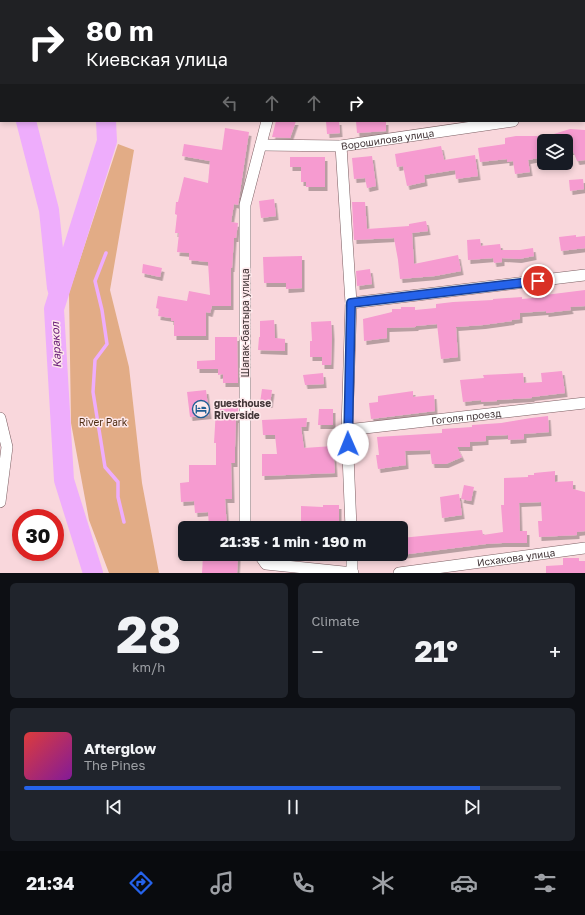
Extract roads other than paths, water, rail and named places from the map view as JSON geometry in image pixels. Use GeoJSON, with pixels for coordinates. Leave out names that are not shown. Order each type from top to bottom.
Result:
{"type":"FeatureCollection","features":[{"type":"Feature","properties":{"kind":"street","name":"Шапак-баатыра улица"},"geometry":{"type":"LineString","coordinates":[[245,521],[245,205],[267,122]]}},
{"type":"Feature","properties":{"kind":"street","name":"Ворошилова улица"},"geometry":{"type":"LineString","coordinates":[[261,145],[341,146],[506,122]]}},
{"type":"Feature","properties":{"kind":"street"},"geometry":{"type":"LineString","coordinates":[[341,146],[351,303],[348,430],[351,521]]}},
{"type":"Feature","properties":{"kind":"street"},"geometry":{"type":"LineString","coordinates":[[351,303],[585,275]]}},
{"type":"Feature","properties":{"kind":"street","name":"Гоголя проезд"},"geometry":{"type":"LineString","coordinates":[[348,430],[585,403]]}},
{"type":"Feature","properties":{"kind":"street"},"geometry":{"type":"LineString","coordinates":[[0,418],[7,447],[0,502]]}},
{"type":"Feature","properties":{"kind":"street","name":"Исхакова улица"},"geometry":{"type":"LineString","coordinates":[[399,573],[585,548]]}},
{"type":"Feature","properties":{"kind":"street"},"geometry":{"type":"LineString","coordinates":[[264,561],[266,564],[353,573],[352,561]]}},
{"type":"Feature","properties":{"kind":"street"},"geometry":{"type":"LineString","coordinates":[[482,562],[482,573]]}},
{"type":"Feature","properties":{"kind":"waterway"},"geometry":{"type":"LineString","coordinates":[[26,122],[49,210],[57,288]]}},
{"type":"Feature","properties":{"kind":"waterway","name":"Каракол"},"geometry":{"type":"LineString","coordinates":[[93,573],[64,480],[54,309],[107,141],[106,122]]}},
{"type":"Feature","properties":{"kind":"waterway"},"geometry":{"type":"LineString","coordinates":[[106,253],[95,281],[102,310],[107,344],[95,360],[93,392],[105,467],[118,482],[118,497],[124,522]]}},
{"type":"Feature","properties":{"kind":"place","name":"guesthouse Riverside"},"geometry":{"type":"Point","coordinates":[201,409]}},
{"type":"Feature","properties":{"kind":"park label","name":"River Park"},"geometry":{"type":"Point","coordinates":[103,422]}}]}
